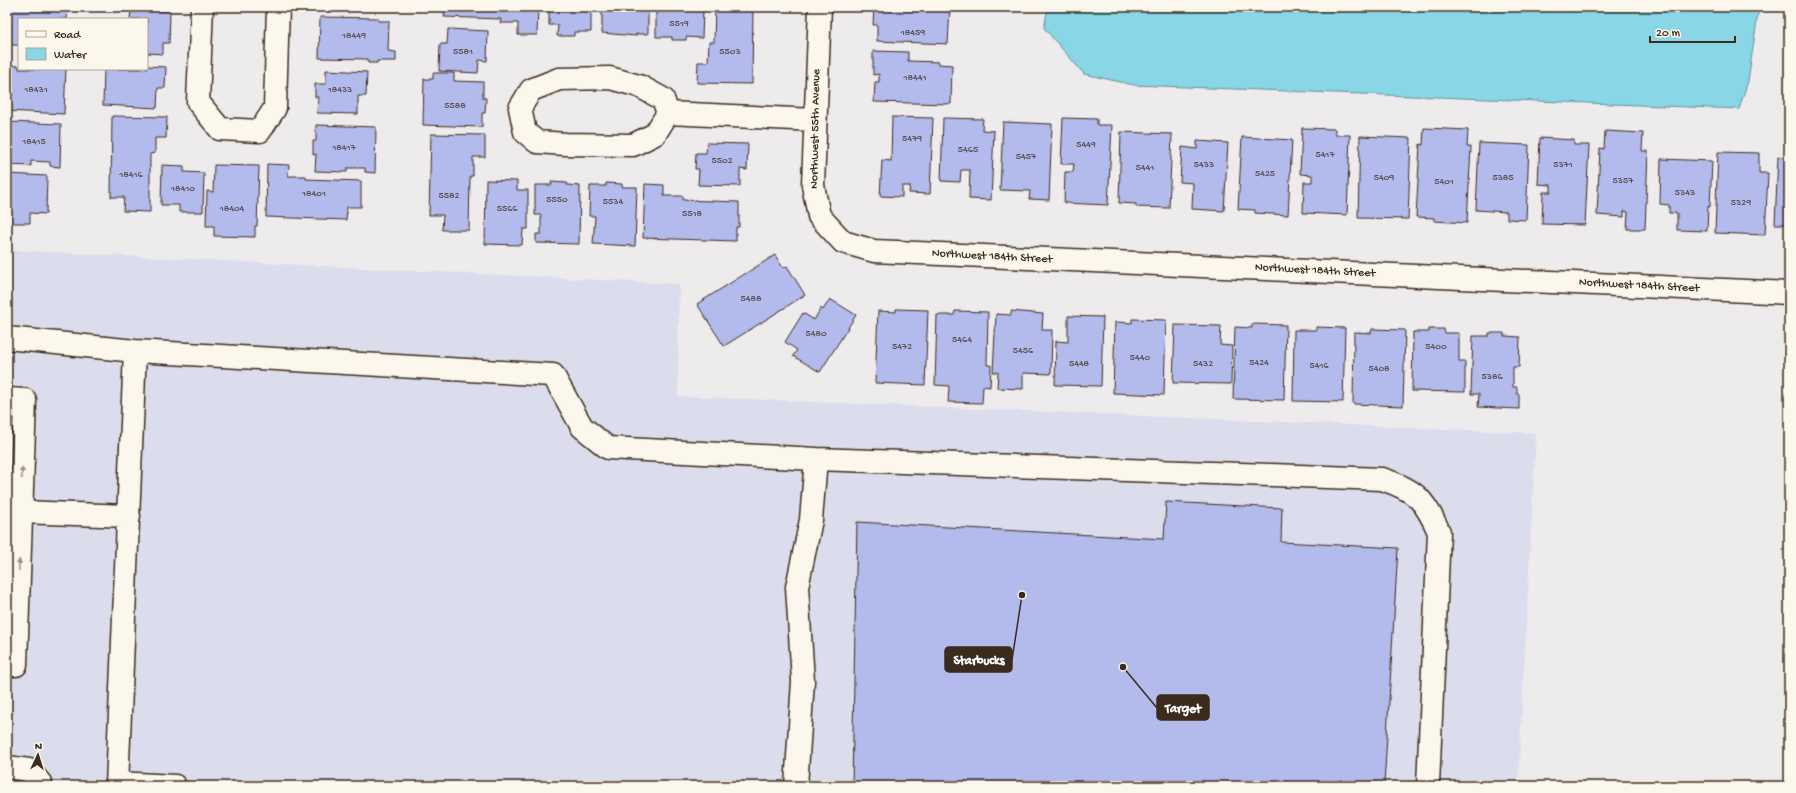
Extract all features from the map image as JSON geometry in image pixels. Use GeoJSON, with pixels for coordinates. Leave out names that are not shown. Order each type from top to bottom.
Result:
{"type":"FeatureCollection","features":[{"type":"Feature","properties":{"kind":"street"},"geometry":{"type":"LineString","coordinates":[[202,7],[198,102],[220,129],[260,131],[275,108],[278,7]]}},
{"type":"Feature","properties":{"kind":"street","name":"Northwest 55th Avenue"},"geometry":{"type":"LineString","coordinates":[[820,7],[813,185],[819,216],[843,242]]}},
{"type":"Feature","properties":{"kind":"street"},"geometry":{"type":"LineString","coordinates":[[610,78],[639,86],[663,99],[668,113],[655,134],[633,145],[566,144],[537,142],[525,132],[520,108],[531,90],[559,79],[610,78]]}},
{"type":"Feature","properties":{"kind":"street"},"geometry":{"type":"LineString","coordinates":[[668,113],[815,120]]}},
{"type":"Feature","properties":{"kind":"street","name":"Northwest 184th Street"},"geometry":{"type":"LineString","coordinates":[[843,242],[874,251],[1789,293]]}},
{"type":"Feature","properties":{"kind":"street"},"geometry":{"type":"LineString","coordinates":[[7,338],[135,351],[553,375],[582,427],[608,448],[816,459],[1382,479],[1402,486],[1419,497],[1431,514],[1439,532],[1428,786]]}},
{"type":"Feature","properties":{"kind":"street"},"geometry":{"type":"LineString","coordinates":[[135,351],[117,785],[175,786]]}},
{"type":"Feature","properties":{"kind":"street"},"geometry":{"type":"LineString","coordinates":[[7,400],[25,400],[16,427],[21,512],[16,665],[7,665]]}},
{"type":"Feature","properties":{"kind":"street"},"geometry":{"type":"LineString","coordinates":[[796,786],[803,682],[797,587],[811,520],[816,459]]}},
{"type":"Feature","properties":{"kind":"street"},"geometry":{"type":"LineString","coordinates":[[21,512],[128,516]]}},
{"type":"Feature","properties":{"kind":"street"},"geometry":{"type":"LineString","coordinates":[[7,767],[29,770],[41,786]]}},
{"type":"Feature","properties":{"kind":"shaded area"},"geometry":{"type":"Polygon","coordinates":[[[7,250],[679,284],[678,396],[1536,433],[1518,786],[7,786],[7,250]]]}},
{"type":"Feature","properties":{"kind":"water"},"geometry":{"type":"Polygon","coordinates":[[[1048,7],[1759,7],[1748,81],[1739,109],[1134,85],[1084,74],[1044,28],[1048,7]]]}},
{"type":"Feature","properties":{"kind":"building"},"geometry":{"type":"Polygon","coordinates":[[[11,7],[51,7],[51,10],[68,10],[67,18],[18,18],[18,45],[7,45],[7,23],[10,23],[11,7]]]}},
{"type":"Feature","properties":{"kind":"building"},"geometry":{"type":"Polygon","coordinates":[[[445,7],[538,7],[537,35],[518,35],[518,23],[500,23],[501,19],[444,17],[445,7]]]}},
{"type":"Feature","properties":{"kind":"building"},"geometry":{"type":"Polygon","coordinates":[[[549,7],[591,7],[591,32],[574,32],[574,36],[557,36],[558,25],[549,25],[549,7]]]}},
{"type":"Feature","properties":{"kind":"building"},"geometry":{"type":"Polygon","coordinates":[[[602,7],[648,7],[648,34],[636,34],[636,36],[602,33],[602,7]]]}},
{"type":"Feature","properties":{"kind":"building"},"geometry":{"type":"Polygon","coordinates":[[[656,7],[706,7],[706,11],[703,10],[702,38],[686,37],[686,40],[672,40],[672,37],[656,37],[656,7]]]}},
{"type":"Feature","properties":{"kind":"building"},"geometry":{"type":"Polygon","coordinates":[[[715,7],[753,7],[752,84],[697,83],[698,62],[708,62],[709,42],[714,42],[715,7]]]}},
{"type":"Feature","properties":{"kind":"building"},"geometry":{"type":"Polygon","coordinates":[[[874,7],[950,7],[948,44],[877,41],[877,25],[873,25],[874,7]]]}},
{"type":"Feature","properties":{"kind":"building"},"geometry":{"type":"Polygon","coordinates":[[[131,10],[170,11],[169,43],[163,43],[163,54],[148,53],[148,18],[130,18],[131,10]]]}},
{"type":"Feature","properties":{"kind":"building"},"geometry":{"type":"Polygon","coordinates":[[[320,17],[378,18],[378,21],[389,21],[388,51],[396,52],[396,61],[377,61],[377,63],[368,63],[368,59],[319,58],[320,17]]]}},
{"type":"Feature","properties":{"kind":"building"},"geometry":{"type":"Polygon","coordinates":[[[448,29],[488,31],[487,61],[479,60],[478,73],[439,71],[440,44],[447,44],[448,29]]]}},
{"type":"Feature","properties":{"kind":"building"},"geometry":{"type":"Polygon","coordinates":[[[873,51],[908,52],[908,61],[939,62],[939,64],[952,65],[951,104],[874,102],[875,82],[879,82],[879,74],[873,75],[873,51]]]}},
{"type":"Feature","properties":{"kind":"building"},"geometry":{"type":"Polygon","coordinates":[[[7,65],[18,66],[18,70],[66,70],[64,114],[7,111],[7,65]]]}},
{"type":"Feature","properties":{"kind":"building"},"geometry":{"type":"Polygon","coordinates":[[[148,66],[166,67],[165,88],[158,88],[157,108],[103,105],[104,70],[148,70],[148,66]]]}},
{"type":"Feature","properties":{"kind":"building"},"geometry":{"type":"Polygon","coordinates":[[[326,70],[367,72],[366,96],[358,96],[358,114],[317,113],[318,97],[315,97],[315,84],[326,84],[326,70]]]}},
{"type":"Feature","properties":{"kind":"building"},"geometry":{"type":"Polygon","coordinates":[[[433,73],[454,73],[454,81],[483,82],[483,98],[486,98],[485,113],[482,113],[482,127],[423,125],[424,79],[433,79],[433,73]]]}},
{"type":"Feature","properties":{"kind":"building"},"geometry":{"type":"Polygon","coordinates":[[[112,116],[167,117],[166,138],[155,138],[155,153],[150,154],[150,212],[123,211],[124,197],[111,197],[112,116]]]}},
{"type":"Feature","properties":{"kind":"building"},"geometry":{"type":"Polygon","coordinates":[[[892,117],[933,118],[930,194],[909,193],[910,186],[902,186],[902,197],[880,196],[882,160],[891,161],[892,117]]]}},
{"type":"Feature","properties":{"kind":"building"},"geometry":{"type":"Polygon","coordinates":[[[943,118],[983,119],[982,130],[994,131],[991,200],[969,199],[970,170],[961,170],[960,182],[941,181],[943,118]]]}},
{"type":"Feature","properties":{"kind":"building"},"geometry":{"type":"Polygon","coordinates":[[[1063,118],[1097,119],[1097,125],[1112,125],[1108,205],[1064,203],[1065,172],[1073,172],[1074,164],[1061,164],[1063,118]]]}},
{"type":"Feature","properties":{"kind":"building"},"geometry":{"type":"Polygon","coordinates":[[[7,122],[61,124],[60,167],[50,166],[50,162],[31,161],[31,166],[7,165],[7,122]]]}},
{"type":"Feature","properties":{"kind":"building"},"geometry":{"type":"Polygon","coordinates":[[[1003,122],[1052,124],[1049,200],[1029,199],[1030,191],[1000,190],[1003,122]]]}},
{"type":"Feature","properties":{"kind":"building"},"geometry":{"type":"Polygon","coordinates":[[[316,125],[376,127],[375,173],[365,172],[365,168],[347,168],[347,172],[315,171],[316,154],[313,155],[313,141],[316,141],[316,125]]]}},
{"type":"Feature","properties":{"kind":"building"},"geometry":{"type":"Polygon","coordinates":[[[1302,128],[1335,129],[1335,135],[1350,135],[1347,215],[1303,213],[1304,182],[1312,182],[1312,175],[1300,174],[1302,128]]]}},
{"type":"Feature","properties":{"kind":"building"},"geometry":{"type":"Polygon","coordinates":[[[1424,128],[1468,130],[1467,147],[1471,147],[1467,223],[1434,221],[1434,218],[1416,217],[1420,144],[1423,145],[1424,128]]]}},
{"type":"Feature","properties":{"kind":"building"},"geometry":{"type":"Polygon","coordinates":[[[1605,131],[1643,133],[1642,151],[1648,151],[1645,229],[1627,229],[1628,212],[1624,211],[1624,217],[1597,215],[1600,148],[1604,149],[1605,131]]]}},
{"type":"Feature","properties":{"kind":"building"},"geometry":{"type":"Polygon","coordinates":[[[1121,132],[1172,134],[1169,208],[1136,207],[1136,204],[1119,203],[1121,132]]]}},
{"type":"Feature","properties":{"kind":"building"},"geometry":{"type":"Polygon","coordinates":[[[431,134],[485,135],[485,157],[473,157],[473,176],[470,176],[469,230],[442,230],[443,215],[429,215],[431,134]]]}},
{"type":"Feature","properties":{"kind":"building"},"geometry":{"type":"Polygon","coordinates":[[[1360,136],[1411,138],[1408,219],[1358,218],[1360,136]]]}},
{"type":"Feature","properties":{"kind":"building"},"geometry":{"type":"Polygon","coordinates":[[[1242,137],[1292,140],[1288,215],[1255,213],[1255,210],[1238,209],[1242,137]]]}},
{"type":"Feature","properties":{"kind":"building"},"geometry":{"type":"Polygon","coordinates":[[[1540,138],[1574,140],[1574,145],[1589,145],[1585,225],[1542,224],[1543,192],[1551,192],[1551,185],[1538,184],[1540,138]]]}},
{"type":"Feature","properties":{"kind":"building"},"geometry":{"type":"Polygon","coordinates":[[[1197,141],[1228,143],[1224,211],[1192,209],[1193,183],[1180,182],[1182,147],[1197,149],[1197,141]]]}},
{"type":"Feature","properties":{"kind":"building"},"geometry":{"type":"Polygon","coordinates":[[[707,143],[748,144],[747,170],[740,169],[740,186],[698,185],[699,169],[695,169],[696,153],[706,153],[707,143]]]}},
{"type":"Feature","properties":{"kind":"building"},"geometry":{"type":"Polygon","coordinates":[[[1479,143],[1529,145],[1526,220],[1507,219],[1507,212],[1476,210],[1479,143]]]}},
{"type":"Feature","properties":{"kind":"building"},"geometry":{"type":"Polygon","coordinates":[[[1718,152],[1759,153],[1759,173],[1768,173],[1765,235],[1715,233],[1718,152]]]}},
{"type":"Feature","properties":{"kind":"building"},"geometry":{"type":"Polygon","coordinates":[[[1778,157],[1789,157],[1789,224],[1775,224],[1778,157]]]}},
{"type":"Feature","properties":{"kind":"building"},"geometry":{"type":"Polygon","coordinates":[[[1661,159],[1712,161],[1710,207],[1708,206],[1707,231],[1677,230],[1677,213],[1669,213],[1669,205],[1660,204],[1661,159]]]}},
{"type":"Feature","properties":{"kind":"building"},"geometry":{"type":"Polygon","coordinates":[[[267,164],[289,165],[288,176],[306,176],[306,179],[361,181],[361,207],[347,207],[346,220],[266,217],[267,164]]]}},
{"type":"Feature","properties":{"kind":"building"},"geometry":{"type":"Polygon","coordinates":[[[162,165],[184,166],[184,172],[204,173],[203,212],[179,212],[179,205],[161,205],[162,165]]]}},
{"type":"Feature","properties":{"kind":"building"},"geometry":{"type":"Polygon","coordinates":[[[214,165],[259,166],[257,226],[255,226],[255,237],[214,236],[214,226],[206,226],[207,191],[213,192],[214,165]]]}},
{"type":"Feature","properties":{"kind":"building"},"geometry":{"type":"Polygon","coordinates":[[[7,174],[47,176],[46,214],[30,213],[30,223],[7,223],[7,174]]]}},
{"type":"Feature","properties":{"kind":"building"},"geometry":{"type":"Polygon","coordinates":[[[486,180],[517,181],[517,190],[528,190],[528,229],[523,229],[522,245],[485,244],[486,180]]]}},
{"type":"Feature","properties":{"kind":"building"},"geometry":{"type":"Polygon","coordinates":[[[551,182],[580,186],[579,244],[536,243],[536,234],[541,234],[541,215],[535,215],[535,185],[552,185],[551,182]]]}},
{"type":"Feature","properties":{"kind":"building"},"geometry":{"type":"Polygon","coordinates":[[[606,183],[622,184],[622,187],[637,187],[635,246],[593,244],[595,216],[589,216],[590,186],[606,186],[606,183]]]}},
{"type":"Feature","properties":{"kind":"building"},"geometry":{"type":"Polygon","coordinates":[[[645,184],[664,185],[664,196],[683,196],[683,200],[739,202],[739,227],[736,227],[736,241],[643,238],[645,184]]]}},
{"type":"Feature","properties":{"kind":"building"},"geometry":{"type":"Polygon","coordinates":[[[775,255],[783,268],[787,266],[805,295],[724,346],[697,304],[775,255]]]}},
{"type":"Feature","properties":{"kind":"building"},"geometry":{"type":"Polygon","coordinates":[[[830,299],[856,315],[820,372],[793,356],[797,350],[785,342],[803,313],[814,320],[821,308],[823,310],[830,299]]]}},
{"type":"Feature","properties":{"kind":"building"},"geometry":{"type":"Polygon","coordinates":[[[896,309],[928,310],[925,385],[875,383],[878,311],[896,312],[896,309]]]}},
{"type":"Feature","properties":{"kind":"building"},"geometry":{"type":"Polygon","coordinates":[[[955,311],[988,312],[987,365],[991,365],[990,387],[983,386],[982,403],[948,402],[949,386],[935,385],[937,315],[954,315],[955,311]]]}},
{"type":"Feature","properties":{"kind":"building"},"geometry":{"type":"Polygon","coordinates":[[[1011,311],[1043,314],[1042,330],[1052,330],[1051,374],[1023,373],[1023,389],[997,388],[998,372],[993,372],[996,314],[1011,315],[1011,311]]]}},
{"type":"Feature","properties":{"kind":"building"},"geometry":{"type":"Polygon","coordinates":[[[1068,316],[1103,317],[1101,386],[1055,385],[1056,341],[1068,342],[1068,316]]]}},
{"type":"Feature","properties":{"kind":"building"},"geometry":{"type":"Polygon","coordinates":[[[1132,319],[1166,320],[1164,395],[1113,393],[1115,322],[1132,323],[1132,319]]]}},
{"type":"Feature","properties":{"kind":"building"},"geometry":{"type":"Polygon","coordinates":[[[1252,324],[1286,325],[1284,400],[1233,399],[1235,327],[1252,328],[1252,324]]]}},
{"type":"Feature","properties":{"kind":"building"},"geometry":{"type":"Polygon","coordinates":[[[1175,325],[1221,326],[1220,345],[1232,346],[1231,384],[1173,383],[1175,325]]]}},
{"type":"Feature","properties":{"kind":"building"},"geometry":{"type":"Polygon","coordinates":[[[1316,327],[1345,328],[1343,402],[1293,401],[1294,330],[1316,330],[1316,327]]]}},
{"type":"Feature","properties":{"kind":"building"},"geometry":{"type":"Polygon","coordinates":[[[1372,329],[1405,330],[1403,406],[1353,404],[1354,332],[1371,333],[1372,329]]]}},
{"type":"Feature","properties":{"kind":"building"},"geometry":{"type":"Polygon","coordinates":[[[1429,329],[1444,329],[1445,333],[1459,333],[1459,362],[1465,362],[1465,392],[1412,391],[1413,332],[1429,332],[1429,329]]]}},
{"type":"Feature","properties":{"kind":"building"},"geometry":{"type":"Polygon","coordinates":[[[1489,333],[1504,333],[1504,336],[1520,337],[1519,367],[1513,367],[1513,387],[1517,387],[1517,394],[1519,394],[1519,409],[1478,407],[1479,394],[1471,394],[1473,336],[1489,336],[1489,333]]]}},
{"type":"Feature","properties":{"kind":"building"},"geometry":{"type":"Polygon","coordinates":[[[1166,502],[1282,508],[1281,542],[1398,548],[1384,786],[852,786],[857,522],[1164,539],[1166,502]]]}},
{"type":"Feature","properties":{"kind":"place","name":"Starbucks"},"geometry":{"type":"Point","coordinates":[1022,595]}},
{"type":"Feature","properties":{"kind":"place","name":"Target"},"geometry":{"type":"Point","coordinates":[1123,667]}}]}
